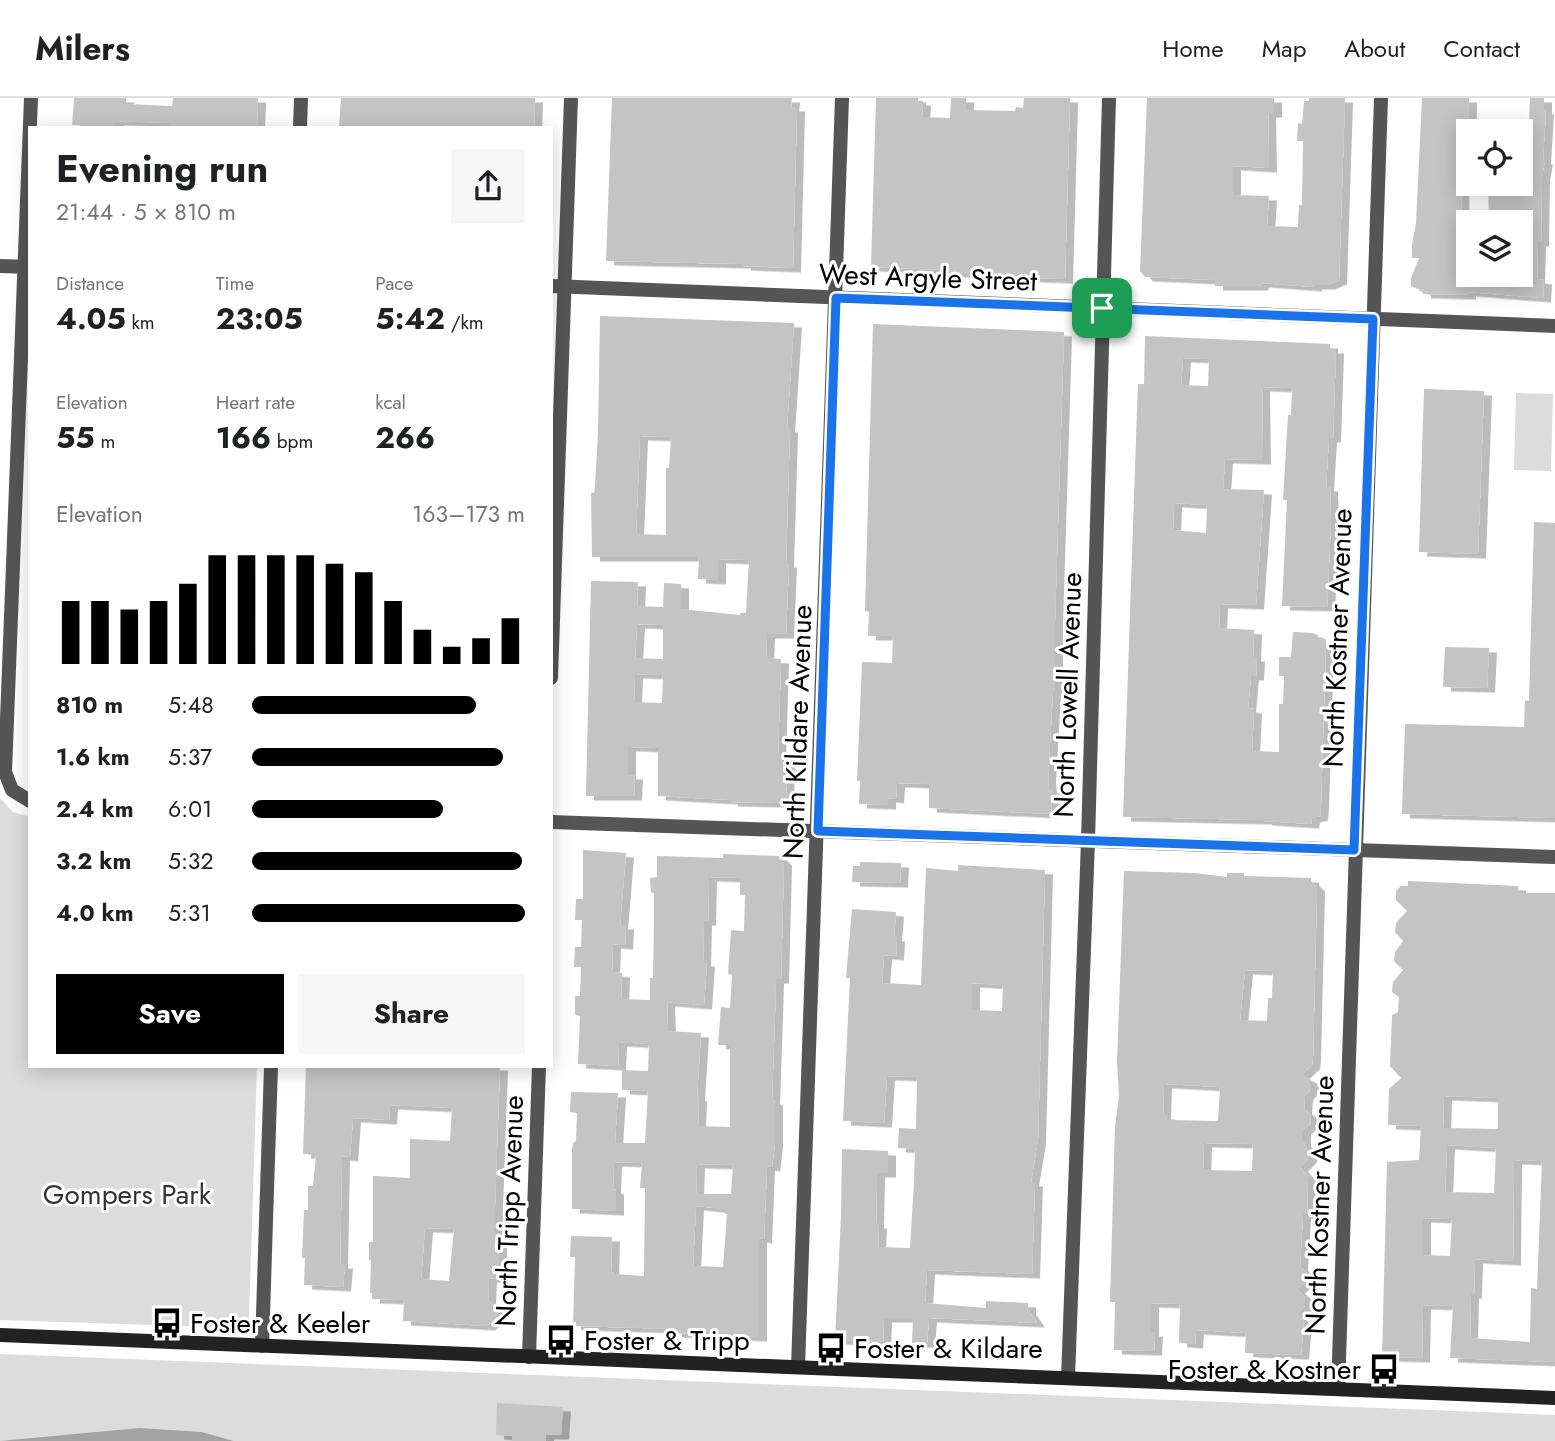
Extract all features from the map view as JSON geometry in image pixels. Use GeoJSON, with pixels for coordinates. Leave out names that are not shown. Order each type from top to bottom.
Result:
{"type":"FeatureCollection","features":[{"type":"Feature","properties":{"kind":"main road"},"geometry":{"type":"LineString","coordinates":[[0,1335],[1555,1398]]}},
{"type":"Feature","properties":{"kind":"street"},"geometry":{"type":"LineString","coordinates":[[30,126],[31,98]]}},
{"type":"Feature","properties":{"kind":"street"},"geometry":{"type":"LineString","coordinates":[[300,126],[301,98]]}},
{"type":"Feature","properties":{"kind":"street"},"geometry":{"type":"LineString","coordinates":[[553,566],[558,286],[571,98]]}},
{"type":"Feature","properties":{"kind":"street","name":"North Kildare Avenue"},"geometry":{"type":"LineString","coordinates":[[798,1367],[842,98]]}},
{"type":"Feature","properties":{"kind":"street","name":"North Lowell Avenue"},"geometry":{"type":"LineString","coordinates":[[1068,1378],[1088,841],[1109,98]]}},
{"type":"Feature","properties":{"kind":"street","name":"North Kostner Avenue"},"geometry":{"type":"LineString","coordinates":[[1338,1389],[1381,98]]}},
{"type":"Feature","properties":{"kind":"street"},"geometry":{"type":"LineString","coordinates":[[28,225],[5,772],[12,790],[28,801]]}},
{"type":"Feature","properties":{"kind":"street"},"geometry":{"type":"LineString","coordinates":[[0,266],[27,267]]}},
{"type":"Feature","properties":{"kind":"street","name":"West Argyle Street"},"geometry":{"type":"LineString","coordinates":[[558,286],[1555,326]]}},
{"type":"Feature","properties":{"kind":"street"},"geometry":{"type":"LineString","coordinates":[[553,821],[1555,857]]}},
{"type":"Feature","properties":{"kind":"street"},"geometry":{"type":"LineString","coordinates":[[262,1346],[271,1068]]}},
{"type":"Feature","properties":{"kind":"street","name":"North Tripp Avenue"},"geometry":{"type":"LineString","coordinates":[[529,1357],[539,1068]]}},
{"type":"Feature","properties":{"kind":"green space"},"geometry":{"type":"Polygon","coordinates":[[[1516,393],[1553,394],[1551,471],[1514,470],[1516,393]]]}},
{"type":"Feature","properties":{"kind":"green space","name":"Gompers Park"},"geometry":{"type":"Polygon","coordinates":[[[0,798],[13,812],[28,816],[28,1068],[257,1068],[247,1326],[0,1320],[0,798]]]}},
{"type":"Feature","properties":{"kind":"green space"},"geometry":{"type":"Polygon","coordinates":[[[0,1354],[1555,1415],[1555,1441],[234,1441],[202,1432],[0,1441],[0,1354]]]}},
{"type":"Feature","properties":{"kind":"shaded area"},"geometry":{"type":"Polygon","coordinates":[[[139,1428],[202,1432],[234,1441],[0,1441],[139,1428]]]}},
{"type":"Feature","properties":{"kind":"building"},"geometry":{"type":"Polygon","coordinates":[[[74,98],[126,98],[126,104],[172,106],[173,98],[258,98],[257,126],[171,126],[171,123],[116,121],[116,126],[72,125],[74,98]]]}},
{"type":"Feature","properties":{"kind":"building"},"geometry":{"type":"Polygon","coordinates":[[[341,98],[535,98],[534,126],[339,126],[341,98]]]}},
{"type":"Feature","properties":{"kind":"building"},"geometry":{"type":"Polygon","coordinates":[[[612,98],[792,98],[791,107],[797,107],[793,268],[743,264],[606,261],[612,98]]]}},
{"type":"Feature","properties":{"kind":"building"},"geometry":{"type":"Polygon","coordinates":[[[876,98],[918,98],[918,101],[923,101],[922,117],[950,118],[951,98],[966,98],[966,110],[1015,111],[1016,107],[1023,108],[1024,98],[1070,98],[1065,279],[976,276],[976,273],[944,273],[944,270],[871,267],[876,98]]]}},
{"type":"Feature","properties":{"kind":"building"},"geometry":{"type":"Polygon","coordinates":[[[1147,98],[1274,98],[1274,113],[1268,113],[1269,168],[1233,166],[1233,195],[1269,196],[1267,226],[1298,227],[1299,205],[1302,205],[1303,141],[1297,141],[1298,123],[1302,124],[1304,101],[1309,101],[1309,98],[1345,98],[1339,280],[1314,287],[1261,283],[1260,286],[1215,286],[1215,280],[1145,277],[1140,271],[1147,98]]]}},
{"type":"Feature","properties":{"kind":"building"},"geometry":{"type":"Polygon","coordinates":[[[1422,98],[1469,98],[1469,119],[1456,119],[1456,196],[1461,196],[1462,210],[1456,210],[1456,287],[1533,287],[1533,210],[1489,210],[1488,196],[1533,196],[1533,119],[1529,119],[1530,98],[1544,98],[1545,160],[1537,279],[1544,280],[1543,298],[1468,292],[1468,295],[1423,294],[1423,291],[1411,286],[1411,278],[1419,258],[1412,258],[1422,98]]]}},
{"type":"Feature","properties":{"kind":"building"},"geometry":{"type":"Polygon","coordinates":[[[600,316],[794,323],[787,428],[790,428],[786,634],[767,634],[766,658],[781,659],[778,755],[781,755],[781,759],[787,759],[786,798],[780,798],[780,803],[658,796],[658,748],[631,747],[628,747],[628,775],[635,775],[634,796],[586,796],[591,581],[638,582],[637,606],[663,607],[664,583],[681,584],[681,609],[740,615],[746,613],[749,560],[718,559],[718,580],[698,579],[699,557],[592,557],[591,493],[594,493],[595,486],[600,316]],[[640,436],[636,534],[666,535],[666,468],[669,468],[671,437],[640,436]],[[637,624],[635,658],[663,659],[663,625],[637,624]],[[635,674],[634,702],[662,703],[663,675],[635,674]]]}},
{"type":"Feature","properties":{"kind":"building"},"geometry":{"type":"Polygon","coordinates":[[[873,324],[1064,332],[1055,691],[1048,778],[1049,789],[1052,789],[1051,814],[929,808],[929,784],[897,783],[896,799],[888,798],[888,805],[859,804],[860,781],[857,781],[862,662],[892,663],[893,636],[868,636],[869,612],[865,611],[873,324]]]}},
{"type":"Feature","properties":{"kind":"building"},"geometry":{"type":"Polygon","coordinates":[[[1145,336],[1330,344],[1330,349],[1336,349],[1333,438],[1329,438],[1326,487],[1330,487],[1331,522],[1327,607],[1282,606],[1287,500],[1283,500],[1292,388],[1262,387],[1263,460],[1225,459],[1223,489],[1264,490],[1256,605],[1220,604],[1219,628],[1254,630],[1253,657],[1257,657],[1256,676],[1251,676],[1248,708],[1254,709],[1252,751],[1279,752],[1279,704],[1283,704],[1284,676],[1279,676],[1279,657],[1291,657],[1293,632],[1313,633],[1318,635],[1318,639],[1326,641],[1321,805],[1320,816],[1312,818],[1311,824],[1264,820],[1123,817],[1138,384],[1144,384],[1145,336]],[[1183,358],[1181,385],[1208,386],[1209,359],[1183,358]],[[1174,503],[1173,530],[1206,533],[1207,505],[1174,503]]]}},
{"type":"Feature","properties":{"kind":"building"},"geometry":{"type":"Polygon","coordinates":[[[1424,389],[1484,391],[1478,554],[1419,552],[1424,389]]]}},
{"type":"Feature","properties":{"kind":"building"},"geometry":{"type":"Polygon","coordinates":[[[1534,522],[1555,523],[1555,818],[1402,814],[1405,724],[1524,727],[1525,700],[1529,701],[1534,522]]]}},
{"type":"Feature","properties":{"kind":"building"},"geometry":{"type":"Polygon","coordinates":[[[1445,647],[1489,648],[1487,688],[1443,687],[1445,647]]]}},
{"type":"Feature","properties":{"kind":"building"},"geometry":{"type":"Polygon","coordinates":[[[583,850],[626,853],[620,925],[626,925],[625,945],[613,944],[612,972],[622,973],[621,999],[650,1000],[650,978],[653,978],[654,893],[651,893],[650,878],[657,877],[657,856],[779,856],[784,861],[781,979],[776,979],[772,1100],[775,1101],[775,1143],[772,1167],[767,1166],[764,1239],[759,1238],[759,1337],[674,1333],[674,1329],[573,1326],[575,1257],[570,1257],[571,1236],[612,1237],[611,1272],[644,1276],[645,1188],[640,1188],[642,1163],[614,1162],[613,1189],[616,1190],[616,1211],[572,1209],[572,1150],[576,1141],[577,1113],[570,1112],[571,1092],[618,1093],[615,1143],[645,1143],[648,1091],[622,1090],[622,1070],[648,1071],[649,1044],[619,1042],[618,1066],[578,1064],[580,1016],[575,1015],[575,996],[580,996],[581,967],[574,967],[575,947],[581,947],[582,920],[575,920],[576,899],[583,899],[583,850]],[[709,877],[708,921],[704,921],[703,962],[707,962],[704,1005],[667,1002],[668,1031],[701,1033],[698,1126],[730,1127],[730,1045],[718,1045],[721,1007],[730,1008],[732,975],[728,974],[731,930],[744,931],[745,895],[740,895],[740,878],[709,877]],[[697,1164],[696,1194],[731,1194],[733,1165],[697,1164]],[[696,1206],[693,1266],[723,1267],[727,1214],[725,1209],[696,1206]]]}},
{"type":"Feature","properties":{"kind":"building"},"geometry":{"type":"Polygon","coordinates":[[[860,862],[901,863],[900,883],[852,882],[853,866],[860,866],[860,862]]]}},
{"type":"Feature","properties":{"kind":"building"},"geometry":{"type":"Polygon","coordinates":[[[958,865],[1045,870],[1038,1139],[1031,1182],[1035,1182],[1032,1274],[927,1270],[925,1303],[986,1308],[986,1301],[1028,1303],[1028,1310],[1037,1323],[929,1318],[927,1343],[912,1343],[913,1318],[884,1318],[883,1342],[835,1340],[842,1149],[888,1151],[888,1173],[877,1173],[878,1247],[910,1248],[914,1182],[915,1149],[898,1148],[899,1128],[916,1129],[917,1077],[887,1076],[884,1123],[843,1121],[850,978],[846,978],[852,909],[896,912],[896,956],[884,955],[882,983],[921,985],[926,868],[958,871],[958,865]],[[972,983],[972,1010],[1002,1011],[1003,985],[972,983]]]}},
{"type":"Feature","properties":{"kind":"building"},"geometry":{"type":"Polygon","coordinates":[[[1124,871],[1195,873],[1227,877],[1227,873],[1244,873],[1244,876],[1311,878],[1317,887],[1313,1057],[1312,1065],[1301,1075],[1311,1080],[1311,1089],[1305,1096],[1304,1110],[1311,1115],[1310,1124],[1303,1130],[1303,1142],[1309,1151],[1309,1158],[1300,1167],[1308,1177],[1307,1214],[1303,1214],[1300,1266],[1306,1273],[1305,1282],[1297,1289],[1305,1297],[1305,1306],[1297,1314],[1304,1321],[1301,1355],[1245,1353],[1246,1333],[1196,1330],[1195,1344],[1179,1343],[1180,1304],[1151,1303],[1151,1332],[1155,1332],[1154,1351],[1114,1350],[1115,1302],[1110,1302],[1115,1127],[1119,1096],[1117,1061],[1124,871]],[[1245,970],[1240,1020],[1267,1021],[1268,998],[1272,998],[1273,971],[1245,970]],[[1164,1084],[1163,1115],[1167,1115],[1167,1120],[1218,1121],[1220,1087],[1164,1084]],[[1204,1143],[1203,1170],[1252,1171],[1253,1144],[1204,1143]]]}},
{"type":"Feature","properties":{"kind":"building"},"geometry":{"type":"Polygon","coordinates":[[[1408,881],[1518,886],[1518,893],[1555,893],[1555,1362],[1450,1358],[1453,1306],[1423,1305],[1422,1358],[1382,1357],[1387,1162],[1419,1160],[1421,1126],[1388,1125],[1389,1089],[1401,1078],[1390,1066],[1392,1015],[1398,1012],[1399,997],[1392,992],[1393,982],[1403,970],[1394,961],[1395,952],[1403,941],[1395,932],[1396,923],[1407,911],[1396,900],[1396,891],[1401,886],[1408,886],[1408,881]],[[1444,1096],[1443,1128],[1498,1129],[1498,1098],[1444,1096]],[[1447,1145],[1445,1192],[1494,1193],[1496,1148],[1447,1145]],[[1514,1160],[1513,1261],[1475,1259],[1470,1338],[1530,1342],[1531,1288],[1537,1289],[1542,1161],[1514,1160]],[[1423,1218],[1423,1255],[1450,1256],[1452,1219],[1423,1218]]]}},
{"type":"Feature","properties":{"kind":"building"},"geometry":{"type":"Polygon","coordinates":[[[306,1068],[500,1068],[495,1205],[495,1233],[499,1233],[498,1279],[489,1278],[488,1300],[497,1309],[497,1317],[487,1326],[403,1321],[404,1300],[372,1299],[370,1293],[369,1242],[373,1242],[373,1176],[410,1178],[410,1139],[450,1141],[452,1108],[390,1105],[389,1120],[353,1118],[350,1157],[342,1156],[340,1264],[345,1264],[343,1287],[304,1285],[304,1210],[308,1210],[308,1186],[313,1186],[316,1155],[303,1154],[306,1068]],[[425,1228],[421,1279],[449,1281],[454,1229],[425,1228]]]}},
{"type":"Feature","properties":{"kind":"building"},"geometry":{"type":"Polygon","coordinates":[[[497,1403],[563,1407],[561,1435],[546,1435],[546,1441],[512,1441],[512,1436],[496,1435],[497,1403]]]}},
{"type":"Feature","properties":{"kind":"place","name":"Foster & Keeler"},"geometry":{"type":"Point","coordinates":[167,1323]}},
{"type":"Feature","properties":{"kind":"place","name":"Foster & Tripp"},"geometry":{"type":"Point","coordinates":[561,1340]}},
{"type":"Feature","properties":{"kind":"place","name":"Foster & Kildare"},"geometry":{"type":"Point","coordinates":[831,1348]}},
{"type":"Feature","properties":{"kind":"place","name":"Foster & Kostner"},"geometry":{"type":"Point","coordinates":[1384,1369]}},
{"type":"Feature","properties":{"kind":"route"},"geometry":{"type":"LineString","coordinates":[[836,298],[1102,308],[1373,319],[1354,850],[818,831],[836,298]]}}]}
